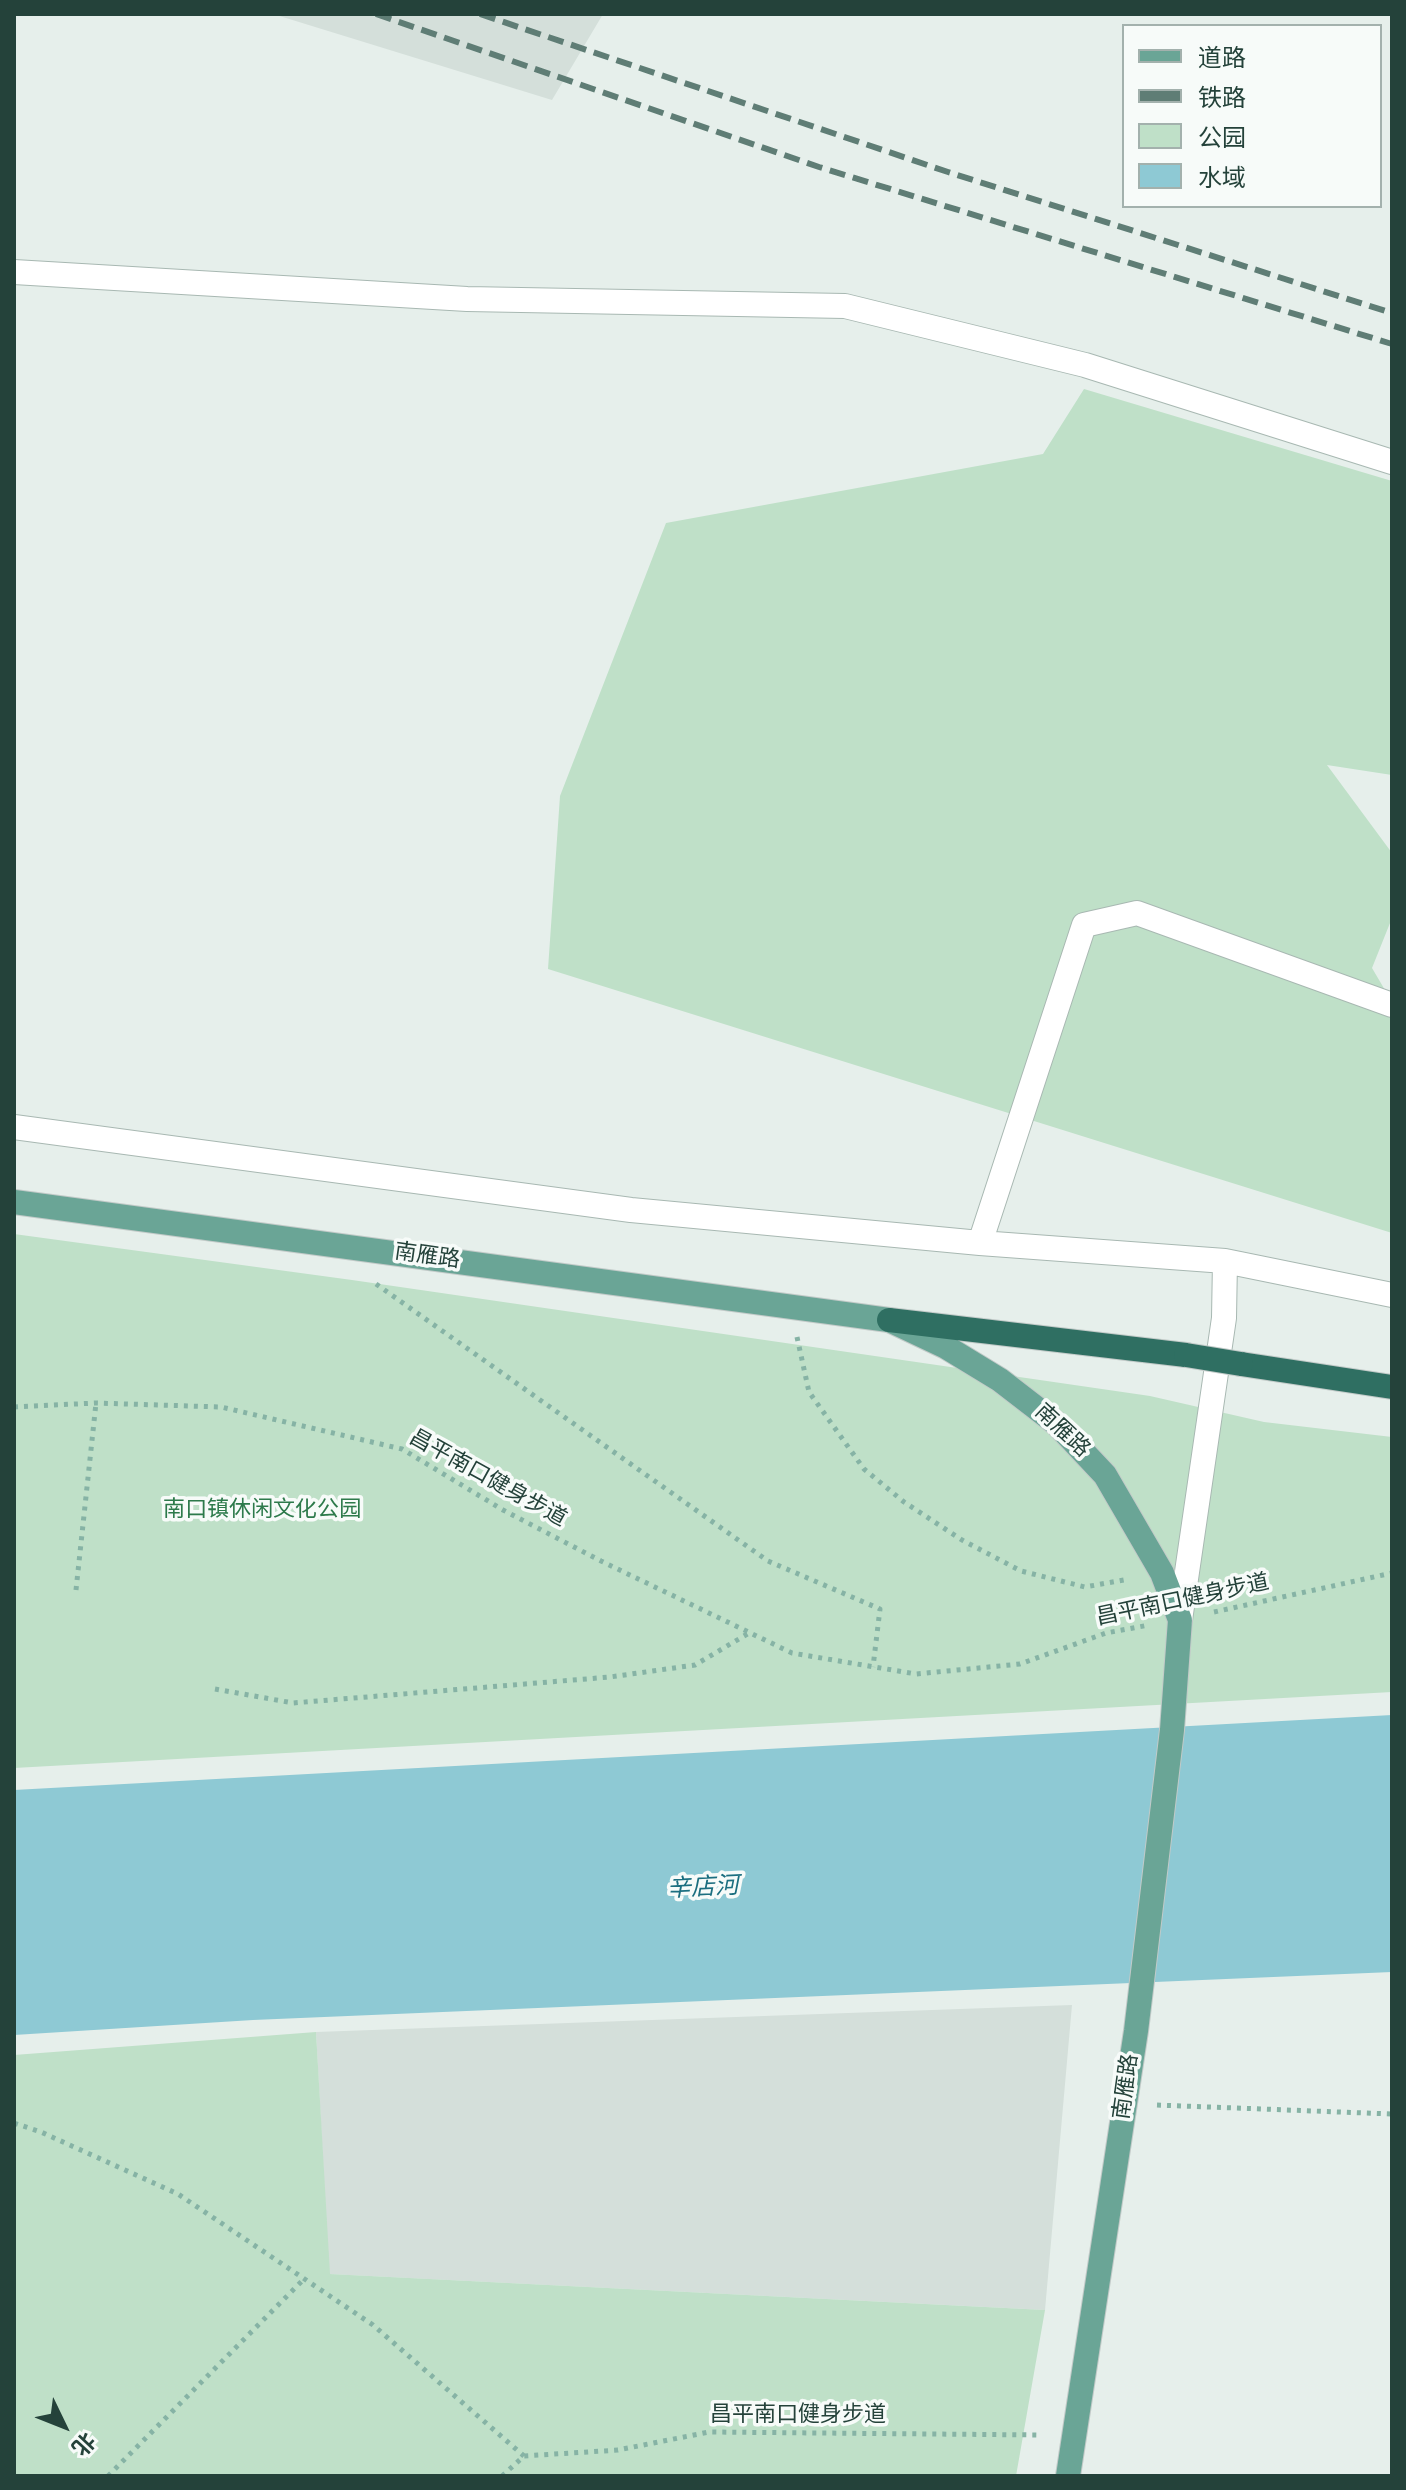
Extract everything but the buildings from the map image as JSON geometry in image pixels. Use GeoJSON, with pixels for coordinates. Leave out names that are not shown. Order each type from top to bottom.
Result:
{"type":"FeatureCollection","features":[{"type":"Feature","properties":{"kind":"highway"},"geometry":{"type":"LineString","coordinates":[[889,1320],[1186,1355],[1392,1387]]}},
{"type":"Feature","properties":{"kind":"main road","name":"南雁路"},"geometry":{"type":"LineString","coordinates":[[14,1202],[889,1320],[956,1353],[1000,1380],[1057,1424],[1105,1475],[1162,1573],[1180,1620],[1172,1730],[1136,2031],[1068,2476]]}},
{"type":"Feature","properties":{"kind":"street"},"geometry":{"type":"LineString","coordinates":[[14,272],[467,299],[845,306],[1085,365],[1392,462]]}},
{"type":"Feature","properties":{"kind":"street"},"geometry":{"type":"LineString","coordinates":[[980,1243],[1084,925],[1137,913],[1392,1005]]}},
{"type":"Feature","properties":{"kind":"street"},"geometry":{"type":"LineString","coordinates":[[14,1127],[631,1210],[980,1243],[1225,1261],[1392,1295]]}},
{"type":"Feature","properties":{"kind":"street"},"geometry":{"type":"LineString","coordinates":[[1180,1620],[1224,1318],[1225,1261]]}},
{"type":"Feature","properties":{"kind":"path"},"geometry":{"type":"LineString","coordinates":[[369,1278],[768,1561],[880,1609],[873,1667]]}},
{"type":"Feature","properties":{"kind":"path"},"geometry":{"type":"LineString","coordinates":[[791,1307],[809,1392],[864,1469],[904,1502],[962,1540],[1021,1571],[1085,1587],[1162,1573]]}},
{"type":"Feature","properties":{"kind":"path"},"geometry":{"type":"LineString","coordinates":[[76,1590],[96,1403]]}},
{"type":"Feature","properties":{"kind":"path","name":"昌平南口健身步道"},"geometry":{"type":"LineString","coordinates":[[14,1407],[96,1403],[221,1407],[402,1449],[503,1510],[792,1653],[916,1674],[1020,1664],[1106,1633],[1180,1620],[1392,1573]]}},
{"type":"Feature","properties":{"kind":"path"},"geometry":{"type":"LineString","coordinates":[[215,1689],[293,1703],[610,1677],[695,1665],[750,1632]]}},
{"type":"Feature","properties":{"kind":"path"},"geometry":{"type":"LineString","coordinates":[[1125,2104],[1392,2114]]}},
{"type":"Feature","properties":{"kind":"path"},"geometry":{"type":"LineString","coordinates":[[14,2123],[41,2132],[178,2194],[373,2325],[524,2456],[502,2476]]}},
{"type":"Feature","properties":{"kind":"path"},"geometry":{"type":"LineString","coordinates":[[108,2476],[304,2279]]}},
{"type":"Feature","properties":{"kind":"path","name":"昌平南口健身步道"},"geometry":{"type":"LineString","coordinates":[[524,2456],[618,2450],[709,2432],[1075,2435]]}},
{"type":"Feature","properties":{"kind":"shaded area"},"geometry":{"type":"Polygon","coordinates":[[[273,14],[603,14],[552,100],[273,14]]]}},
{"type":"Feature","properties":{"kind":"shaded area"},"geometry":{"type":"Polygon","coordinates":[[[1072,2005],[1045,2310],[329,2274],[316,2032],[1072,2005]]]}},
{"type":"Feature","properties":{"kind":"green space"},"geometry":{"type":"Polygon","coordinates":[[[1084,389],[1392,481],[1392,775],[1327,765],[1392,853],[1392,918],[1372,968],[1392,1002],[1392,1233],[548,969],[560,796],[666,523],[1043,454],[1084,389]]]}},
{"type":"Feature","properties":{"kind":"green space","name":"南口镇休闲文化公园"},"geometry":{"type":"Polygon","coordinates":[[[14,1234],[1150,1396],[1264,1422],[1392,1437],[1392,1692],[14,1768],[14,1234]]]}},
{"type":"Feature","properties":{"kind":"green space"},"geometry":{"type":"Polygon","coordinates":[[[316,2032],[330,2274],[1045,2310],[1016,2476],[14,2476],[14,2055],[316,2032]]]}},
{"type":"Feature","properties":{"kind":"water","name":"辛店河"},"geometry":{"type":"Polygon","coordinates":[[[1392,1715],[1392,1972],[253,2020],[14,2035],[14,1790],[1392,1715]]]}},
{"type":"Feature","properties":{"kind":"railway"},"geometry":{"type":"LineString","coordinates":[[376,14],[819,167],[1392,344]]}},
{"type":"Feature","properties":{"kind":"railway"},"geometry":{"type":"LineString","coordinates":[[480,14],[948,172],[1392,313]]}}]}
